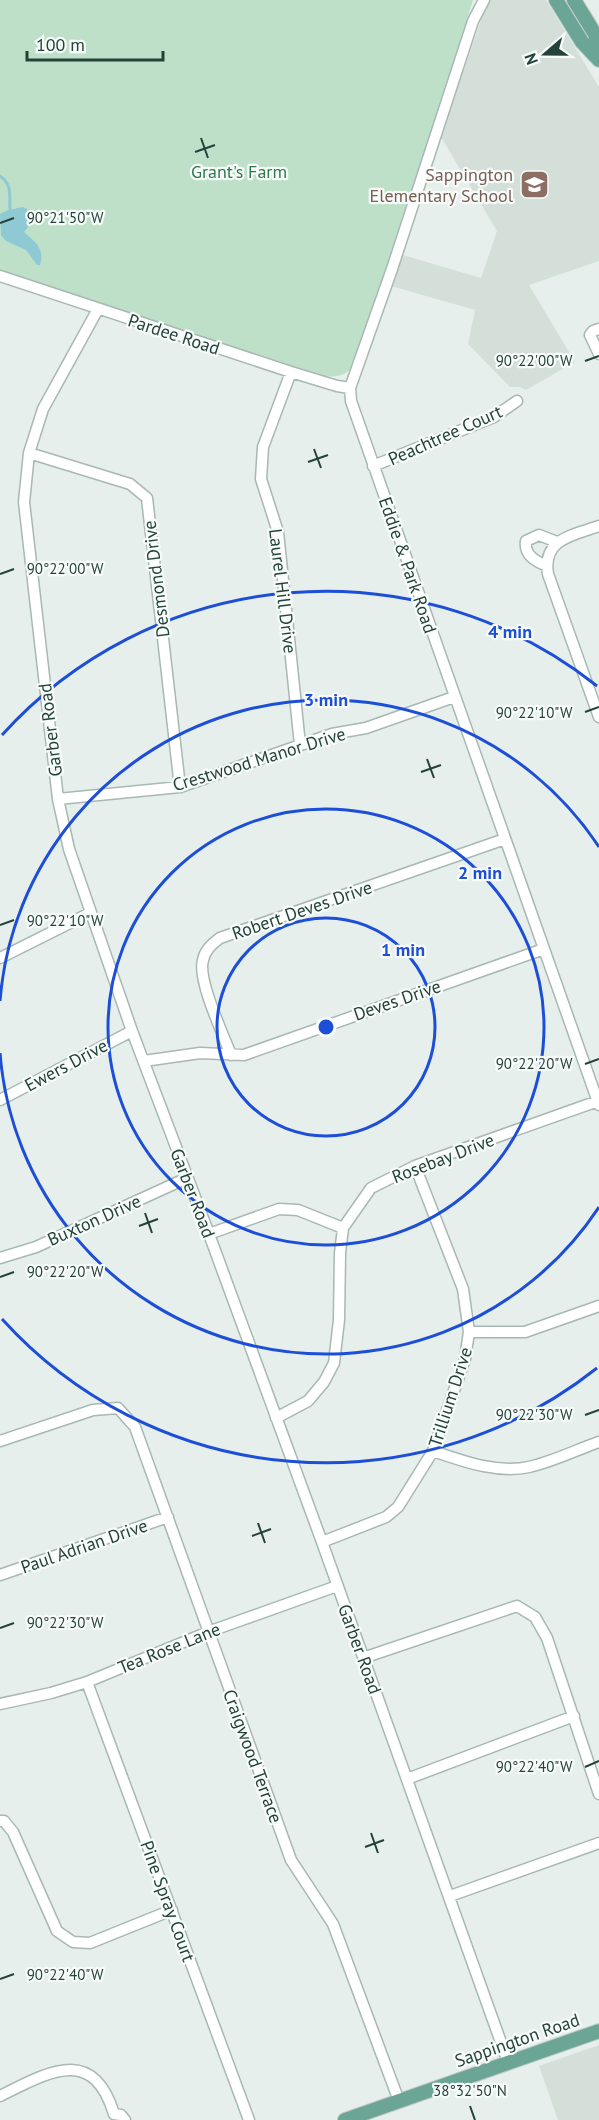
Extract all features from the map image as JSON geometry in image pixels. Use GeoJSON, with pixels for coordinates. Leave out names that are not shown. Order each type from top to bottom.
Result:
{"type":"FeatureCollection","features":[{"type":"Feature","properties":{"kind":"main road"},"geometry":{"type":"LineString","coordinates":[[556,0],[582,42],[599,60]]}},
{"type":"Feature","properties":{"kind":"main road"},"geometry":{"type":"LineString","coordinates":[[574,0],[595,34],[599,51]]}},
{"type":"Feature","properties":{"kind":"main road","name":"Sappington Road"},"geometry":{"type":"LineString","coordinates":[[345,2120],[599,2031]]}},
{"type":"Feature","properties":{"kind":"street"},"geometry":{"type":"LineString","coordinates":[[473,21],[476,0]]}},
{"type":"Feature","properties":{"kind":"street"},"geometry":{"type":"LineString","coordinates":[[350,388],[392,269],[473,21],[484,0]]}},
{"type":"Feature","properties":{"kind":"street","name":"Pardee Road"},"geometry":{"type":"LineString","coordinates":[[0,276],[291,372],[350,388]]}},
{"type":"Feature","properties":{"kind":"street","name":"Garber Road"},"geometry":{"type":"LineString","coordinates":[[98,309],[43,409],[29,453],[24,502],[58,799],[69,849],[132,1031],[209,1234],[450,1896],[507,2062]]}},
{"type":"Feature","properties":{"kind":"street"},"geometry":{"type":"LineString","coordinates":[[599,329],[590,335],[599,354]]}},
{"type":"Feature","properties":{"kind":"street","name":"Laurel Hill Drive"},"geometry":{"type":"LineString","coordinates":[[291,372],[263,447],[261,479],[278,532],[300,745]]}},
{"type":"Feature","properties":{"kind":"street","name":"Eddie & Park Road"},"geometry":{"type":"LineString","coordinates":[[350,388],[351,401],[373,466],[598,1103]]}},
{"type":"Feature","properties":{"kind":"street","name":"Peachtree Court"},"geometry":{"type":"LineString","coordinates":[[373,466],[494,417],[517,401]]}},
{"type":"Feature","properties":{"kind":"street","name":"Desmond Drive"},"geometry":{"type":"LineString","coordinates":[[29,453],[130,484],[147,498],[180,787]]}},
{"type":"Feature","properties":{"kind":"street"},"geometry":{"type":"LineString","coordinates":[[599,526],[557,542],[549,553],[547,566],[599,717]]}},
{"type":"Feature","properties":{"kind":"street"},"geometry":{"type":"LineString","coordinates":[[547,566],[532,559],[525,547],[526,541],[538,535],[557,542]]}},
{"type":"Feature","properties":{"kind":"street","name":"Crestwood Manor Drive"},"geometry":{"type":"LineString","coordinates":[[58,799],[180,787],[332,734],[366,728],[454,697]]}},
{"type":"Feature","properties":{"kind":"street","name":"Robert Deves Drive"},"geometry":{"type":"LineString","coordinates":[[231,1055],[202,975],[202,960],[209,947],[220,938],[505,839]]}},
{"type":"Feature","properties":{"kind":"street"},"geometry":{"type":"LineString","coordinates":[[0,958],[90,913]]}},
{"type":"Feature","properties":{"kind":"street","name":"Deves Drive"},"geometry":{"type":"LineString","coordinates":[[144,1061],[200,1053],[244,1055],[544,949]]}},
{"type":"Feature","properties":{"kind":"street","name":"Ewers Drive"},"geometry":{"type":"LineString","coordinates":[[0,1100],[132,1031]]}},
{"type":"Feature","properties":{"kind":"street","name":"Rosebay Drive"},"geometry":{"type":"LineString","coordinates":[[276,1418],[308,1401],[324,1382],[334,1363],[339,1320],[340,1253],[343,1228],[371,1188],[416,1166],[598,1103]]}},
{"type":"Feature","properties":{"kind":"street","name":"Trillium Drive"},"geometry":{"type":"LineString","coordinates":[[322,1542],[386,1516],[398,1507],[433,1451],[465,1359],[468,1332],[463,1289],[416,1166]]}},
{"type":"Feature","properties":{"kind":"street","name":"Buxton Drive"},"geometry":{"type":"LineString","coordinates":[[0,1258],[36,1247],[187,1178]]}},
{"type":"Feature","properties":{"kind":"street"},"geometry":{"type":"LineString","coordinates":[[209,1234],[279,1209],[298,1210],[343,1228]]}},
{"type":"Feature","properties":{"kind":"street"},"geometry":{"type":"LineString","coordinates":[[468,1332],[525,1332],[599,1306]]}},
{"type":"Feature","properties":{"kind":"street","name":"Craigwood Terrace"},"geometry":{"type":"LineString","coordinates":[[0,1442],[93,1410],[118,1408],[135,1427],[291,1860],[333,1924],[399,2101]]}},
{"type":"Feature","properties":{"kind":"street"},"geometry":{"type":"LineString","coordinates":[[433,1451],[491,1467],[513,1469],[529,1467],[599,1442]]}},
{"type":"Feature","properties":{"kind":"street","name":"Paul Adrian Drive"},"geometry":{"type":"LineString","coordinates":[[0,1575],[168,1517]]}},
{"type":"Feature","properties":{"kind":"street","name":"Tea Rose Lane"},"geometry":{"type":"LineString","coordinates":[[0,1704],[51,1693],[87,1682],[208,1632],[337,1586]]}},
{"type":"Feature","properties":{"kind":"street"},"geometry":{"type":"LineString","coordinates":[[363,1658],[517,1606],[535,1617],[548,1638],[599,1794]]}},
{"type":"Feature","properties":{"kind":"street","name":"Pine Spray Court"},"geometry":{"type":"LineString","coordinates":[[87,1682],[249,2120]]}},
{"type":"Feature","properties":{"kind":"street"},"geometry":{"type":"LineString","coordinates":[[407,1779],[573,1716]]}},
{"type":"Feature","properties":{"kind":"street"},"geometry":{"type":"LineString","coordinates":[[0,1821],[4,1821],[13,1832],[57,1931],[73,1942],[90,1943],[172,1910]]}},
{"type":"Feature","properties":{"kind":"street"},"geometry":{"type":"LineString","coordinates":[[450,1896],[599,1843]]}},
{"type":"Feature","properties":{"kind":"street"},"geometry":{"type":"LineString","coordinates":[[0,2096],[59,2070],[73,2069],[88,2073],[100,2084],[109,2098],[112,2117],[121,2115],[125,2120]]}},
{"type":"Feature","properties":{"kind":"shaded area","name":"Sappington Elementary School"},"geometry":{"type":"Polygon","coordinates":[[[488,0],[546,0],[599,87],[599,261],[529,285],[575,362],[526,390],[520,387],[510,387],[468,344],[475,310],[391,286],[403,255],[481,278],[497,231],[441,137],[488,0]]]}},
{"type":"Feature","properties":{"kind":"shaded area"},"geometry":{"type":"Polygon","coordinates":[[[599,2045],[599,2120],[558,2120],[539,2066],[599,2045]]]}},
{"type":"Feature","properties":{"kind":"green space","name":"Grant's Farm"},"geometry":{"type":"Polygon","coordinates":[[[0,0],[473,0],[428,144],[352,368],[338,376],[322,376],[0,272],[0,0]]]}},
{"type":"Feature","properties":{"kind":"water"},"geometry":{"type":"Polygon","coordinates":[[[23,207],[27,209],[33,221],[24,232],[40,250],[40,265],[37,265],[26,250],[6,241],[1,235],[0,214],[23,207]]]}},
{"type":"Feature","properties":{"kind":"waterway"},"geometry":{"type":"LineString","coordinates":[[0,176],[9,187],[10,209]]}},
{"type":"Feature","properties":{"kind":"place","name":"Sappington Elementary School"},"geometry":{"type":"Point","coordinates":[534,184]}}]}
